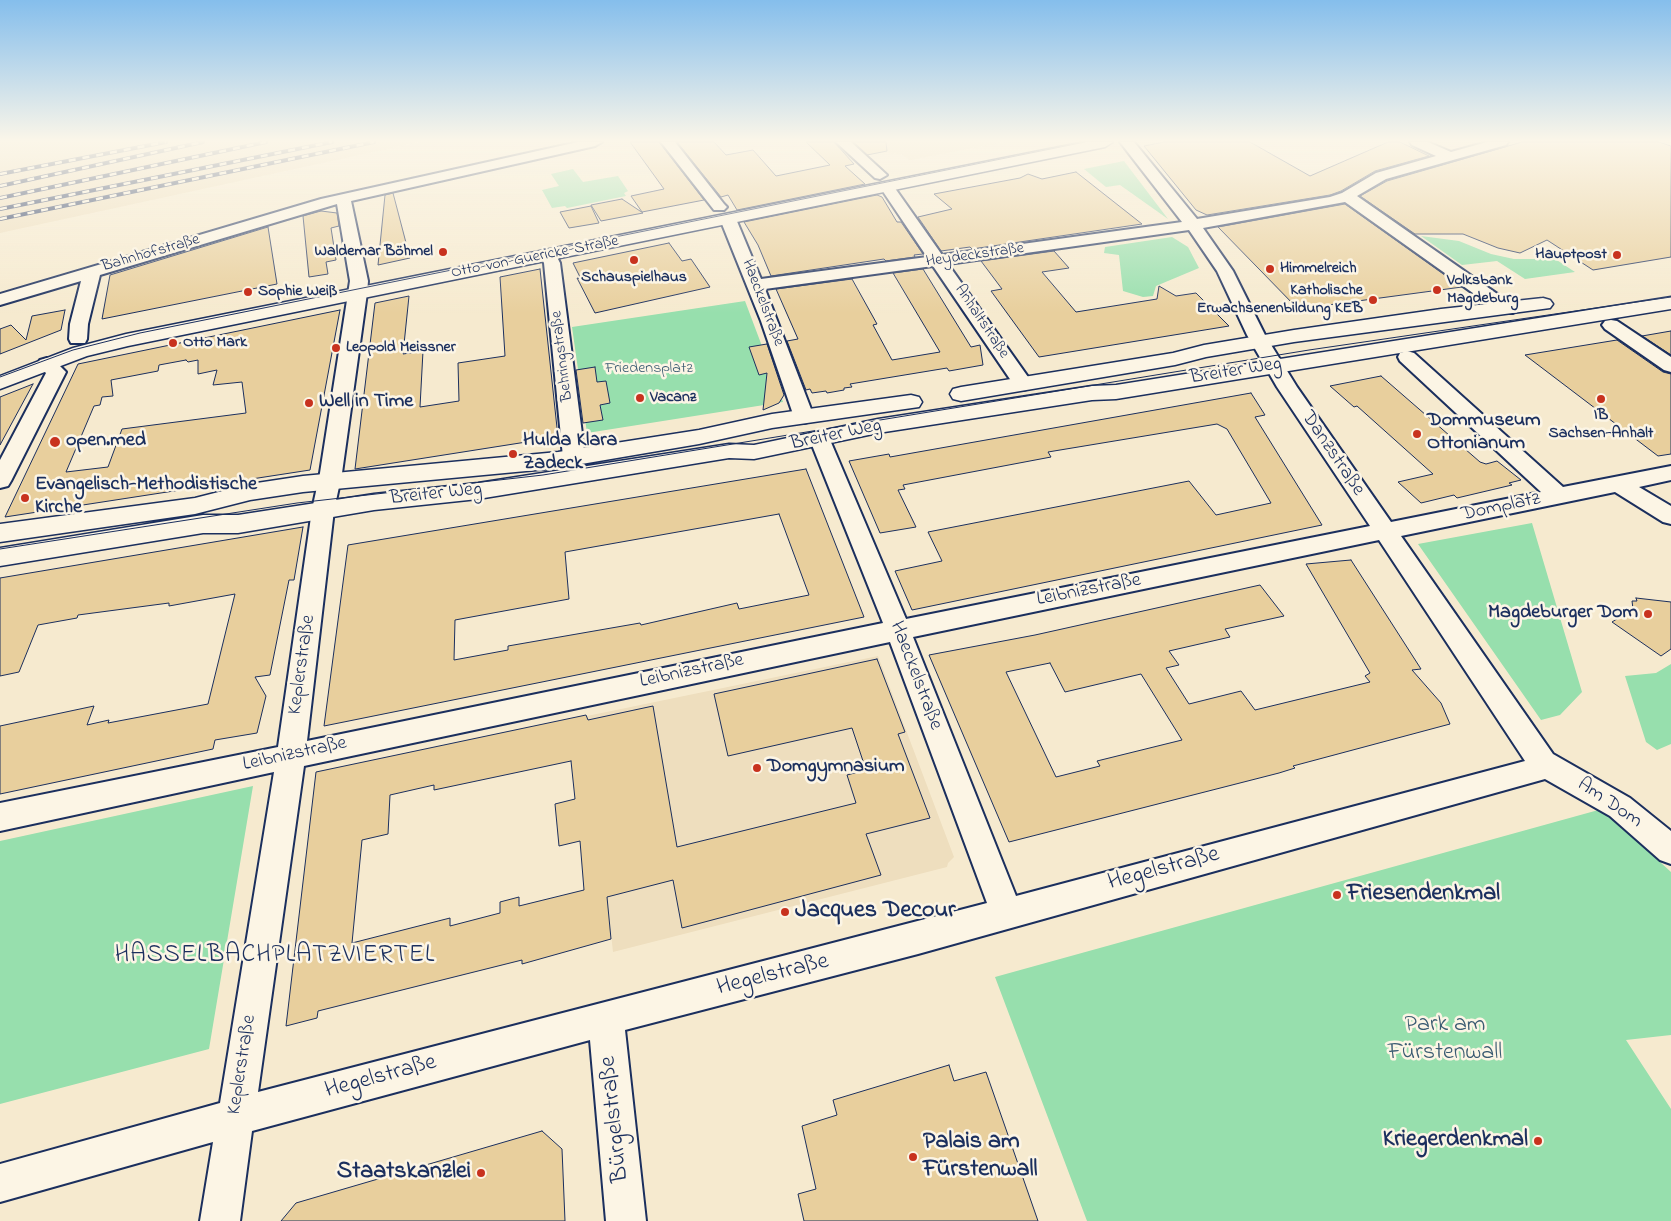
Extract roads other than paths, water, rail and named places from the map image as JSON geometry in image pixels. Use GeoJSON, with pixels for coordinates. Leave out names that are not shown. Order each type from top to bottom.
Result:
{"type":"FeatureCollection","features":[{"type":"Feature","properties":{"kind":"street","name":"Bahnhofstraße"},"geometry":{"type":"LineString","coordinates":[[0,300],[340,199]]}},
{"type":"Feature","properties":{"kind":"street","name":"Keplerstraße"},"geometry":{"type":"LineString","coordinates":[[220,1221],[291,755],[323,510],[358,287],[343,199]]}},
{"type":"Feature","properties":{"kind":"street","name":"Haeckelstraße"},"geometry":{"type":"LineString","coordinates":[[712,199],[723,213],[756,285],[804,417]]}},
{"type":"Feature","properties":{"kind":"street","name":"Otto-von-Guericke-Straße"},"geometry":{"type":"LineString","coordinates":[[0,367],[78,339],[358,287],[793,199]]}},
{"type":"Feature","properties":{"kind":"street","name":"Anhaltstraße"},"geometry":{"type":"LineString","coordinates":[[896,199],[1023,384]]}},
{"type":"Feature","properties":{"kind":"street","name":"Danzstraße"},"geometry":{"type":"LineString","coordinates":[[1173,199],[1193,224],[1225,271],[1273,366],[1543,763]]}},
{"type":"Feature","properties":{"kind":"street","name":"Heydeckstraße"},"geometry":{"type":"LineString","coordinates":[[756,285],[939,261],[1193,224],[1338,199]]}},
{"type":"Feature","properties":{"kind":"street"},"geometry":{"type":"LineString","coordinates":[[1350,199],[1506,309]]}},
{"type":"Feature","properties":{"kind":"street","name":"Otto-von-Guericke-Straße"},"geometry":{"type":"LineString","coordinates":[[0,383],[47,364],[115,343],[358,287],[548,255],[723,213]]}},
{"type":"Feature","properties":{"kind":"street","name":"Behringstraße"},"geometry":{"type":"LineString","coordinates":[[548,255],[552,263],[574,457]]}},
{"type":"Feature","properties":{"kind":"street"},"geometry":{"type":"LineString","coordinates":[[78,339],[79,324],[92,272]]}},
{"type":"Feature","properties":{"kind":"street","name":"Breiter Weg"},"geometry":{"type":"LineString","coordinates":[[0,534],[195,506],[261,490],[328,481],[574,457],[804,417],[1175,359],[1196,353],[1260,341],[1441,315],[1506,309],[1671,286]]}},
{"type":"Feature","properties":{"kind":"street","name":"Breiter Weg"},"geometry":{"type":"LineString","coordinates":[[0,557],[203,524],[238,524],[374,502],[478,491],[729,451],[754,452],[820,440],[878,426],[1092,393],[1116,392],[1671,303]]}},
{"type":"Feature","properties":{"kind":"street"},"geometry":{"type":"LineString","coordinates":[[1610,325],[1671,366]]}},
{"type":"Feature","properties":{"kind":"street"},"geometry":{"type":"LineString","coordinates":[[1407,358],[1559,496]]}},
{"type":"Feature","properties":{"kind":"street"},"geometry":{"type":"LineString","coordinates":[[0,481],[56,372],[47,364]]}},
{"type":"Feature","properties":{"kind":"street","name":"Haeckelstraße"},"geometry":{"type":"LineString","coordinates":[[820,440],[898,630],[1007,913]]}},
{"type":"Feature","properties":{"kind":"street","name":"Domplatz"},"geometry":{"type":"LineString","coordinates":[[1385,532],[1671,474]]}},
{"type":"Feature","properties":{"kind":"street"},"geometry":{"type":"LineString","coordinates":[[1618,484],[1671,516]]}},
{"type":"Feature","properties":{"kind":"street","name":"Leibnizstraße"},"geometry":{"type":"LineString","coordinates":[[0,817],[898,630],[1385,532]]}},
{"type":"Feature","properties":{"kind":"street","name":"Am Dom"},"geometry":{"type":"LineString","coordinates":[[1543,763],[1620,807],[1671,850]]}},
{"type":"Feature","properties":{"kind":"street","name":"Hegelstraße"},"geometry":{"type":"LineString","coordinates":[[0,1183],[235,1117],[606,1018],[806,968],[1534,771],[1543,763]]}},
{"type":"Feature","properties":{"kind":"street","name":"Bürgelstraße"},"geometry":{"type":"LineString","coordinates":[[606,1018],[626,1221]]}},
{"type":"Feature","properties":{"kind":"tram line"},"geometry":{"type":"LineString","coordinates":[[0,377],[73,350],[140,333],[803,199]]}},
{"type":"Feature","properties":{"kind":"tram line"},"geometry":{"type":"LineString","coordinates":[[0,549],[297,503],[543,475],[1309,350],[1671,297]]}},
{"type":"Feature","properties":{"kind":"railway"},"geometry":{"type":"LineString","coordinates":[[0,209],[50,199]]}},
{"type":"Feature","properties":{"kind":"railway"},"geometry":{"type":"LineString","coordinates":[[0,219],[97,199]]}},
{"type":"Feature","properties":{"kind":"place","name":"Waldemar Böhmel"},"geometry":{"type":"Point","coordinates":[443,252]}},
{"type":"Feature","properties":{"kind":"place","name":"Hauptpost"},"geometry":{"type":"Point","coordinates":[1617,255]}},
{"type":"Feature","properties":{"kind":"place","name":"Schauspielhaus"},"geometry":{"type":"Point","coordinates":[634,260]}},
{"type":"Feature","properties":{"kind":"place","name":"Himmelreich"},"geometry":{"type":"Point","coordinates":[1270,269]}},
{"type":"Feature","properties":{"kind":"place","name":"Volksbank Magdeburg"},"geometry":{"type":"Point","coordinates":[1437,290]}},
{"type":"Feature","properties":{"kind":"place","name":"Sophie Weiß"},"geometry":{"type":"Point","coordinates":[248,292]}},
{"type":"Feature","properties":{"kind":"place","name":"Katholische Erwachsenenbildung KEB"},"geometry":{"type":"Point","coordinates":[1373,300]}},
{"type":"Feature","properties":{"kind":"place","name":"Otto Mark"},"geometry":{"type":"Point","coordinates":[173,343]}},
{"type":"Feature","properties":{"kind":"place","name":"Leopold Meissner"},"geometry":{"type":"Point","coordinates":[336,348]}},
{"type":"Feature","properties":{"kind":"place","name":"Vacanz"},"geometry":{"type":"Point","coordinates":[640,398]}},
{"type":"Feature","properties":{"kind":"place","name":"IB Sachsen-Anhalt"},"geometry":{"type":"Point","coordinates":[1601,399]}},
{"type":"Feature","properties":{"kind":"place","name":"Well in Time"},"geometry":{"type":"Point","coordinates":[309,403]}},
{"type":"Feature","properties":{"kind":"place","name":"Dommuseum Ottonianum"},"geometry":{"type":"Point","coordinates":[1417,434]}},
{"type":"Feature","properties":{"kind":"place","name":"open.med"},"geometry":{"type":"Point","coordinates":[55,442]}},
{"type":"Feature","properties":{"kind":"place","name":"Hulda Klara Zadeck"},"geometry":{"type":"Point","coordinates":[513,454]}},
{"type":"Feature","properties":{"kind":"place","name":"Evangelisch-Methodistische Kirche"},"geometry":{"type":"Point","coordinates":[25,498]}},
{"type":"Feature","properties":{"kind":"place","name":"Magdeburger Dom"},"geometry":{"type":"Point","coordinates":[1648,614]}},
{"type":"Feature","properties":{"kind":"place","name":"Domgymnasium"},"geometry":{"type":"Point","coordinates":[757,768]}},
{"type":"Feature","properties":{"kind":"place","name":"Friesendenkmal"},"geometry":{"type":"Point","coordinates":[1337,895]}},
{"type":"Feature","properties":{"kind":"place","name":"Jacques Decour"},"geometry":{"type":"Point","coordinates":[785,912]}},
{"type":"Feature","properties":{"kind":"place","name":"Kriegerdenkmal"},"geometry":{"type":"Point","coordinates":[1538,1141]}},
{"type":"Feature","properties":{"kind":"place","name":"Palais am Fürstenwall"},"geometry":{"type":"Point","coordinates":[913,1157]}},
{"type":"Feature","properties":{"kind":"place","name":"Staatskanzlei"},"geometry":{"type":"Point","coordinates":[481,1173]}},
{"type":"Feature","properties":{"kind":"district","name":"HASSELBACHPLATZVIERTEL"},"geometry":{"type":"Point","coordinates":[275,957]}},
{"type":"Feature","properties":{"kind":"park label","name":"Friedensplatz"},"geometry":{"type":"Point","coordinates":[649,369]}},
{"type":"Feature","properties":{"kind":"park label","name":"Park am Fürstenwall"},"geometry":{"type":"Point","coordinates":[1445,1040]}}]}
